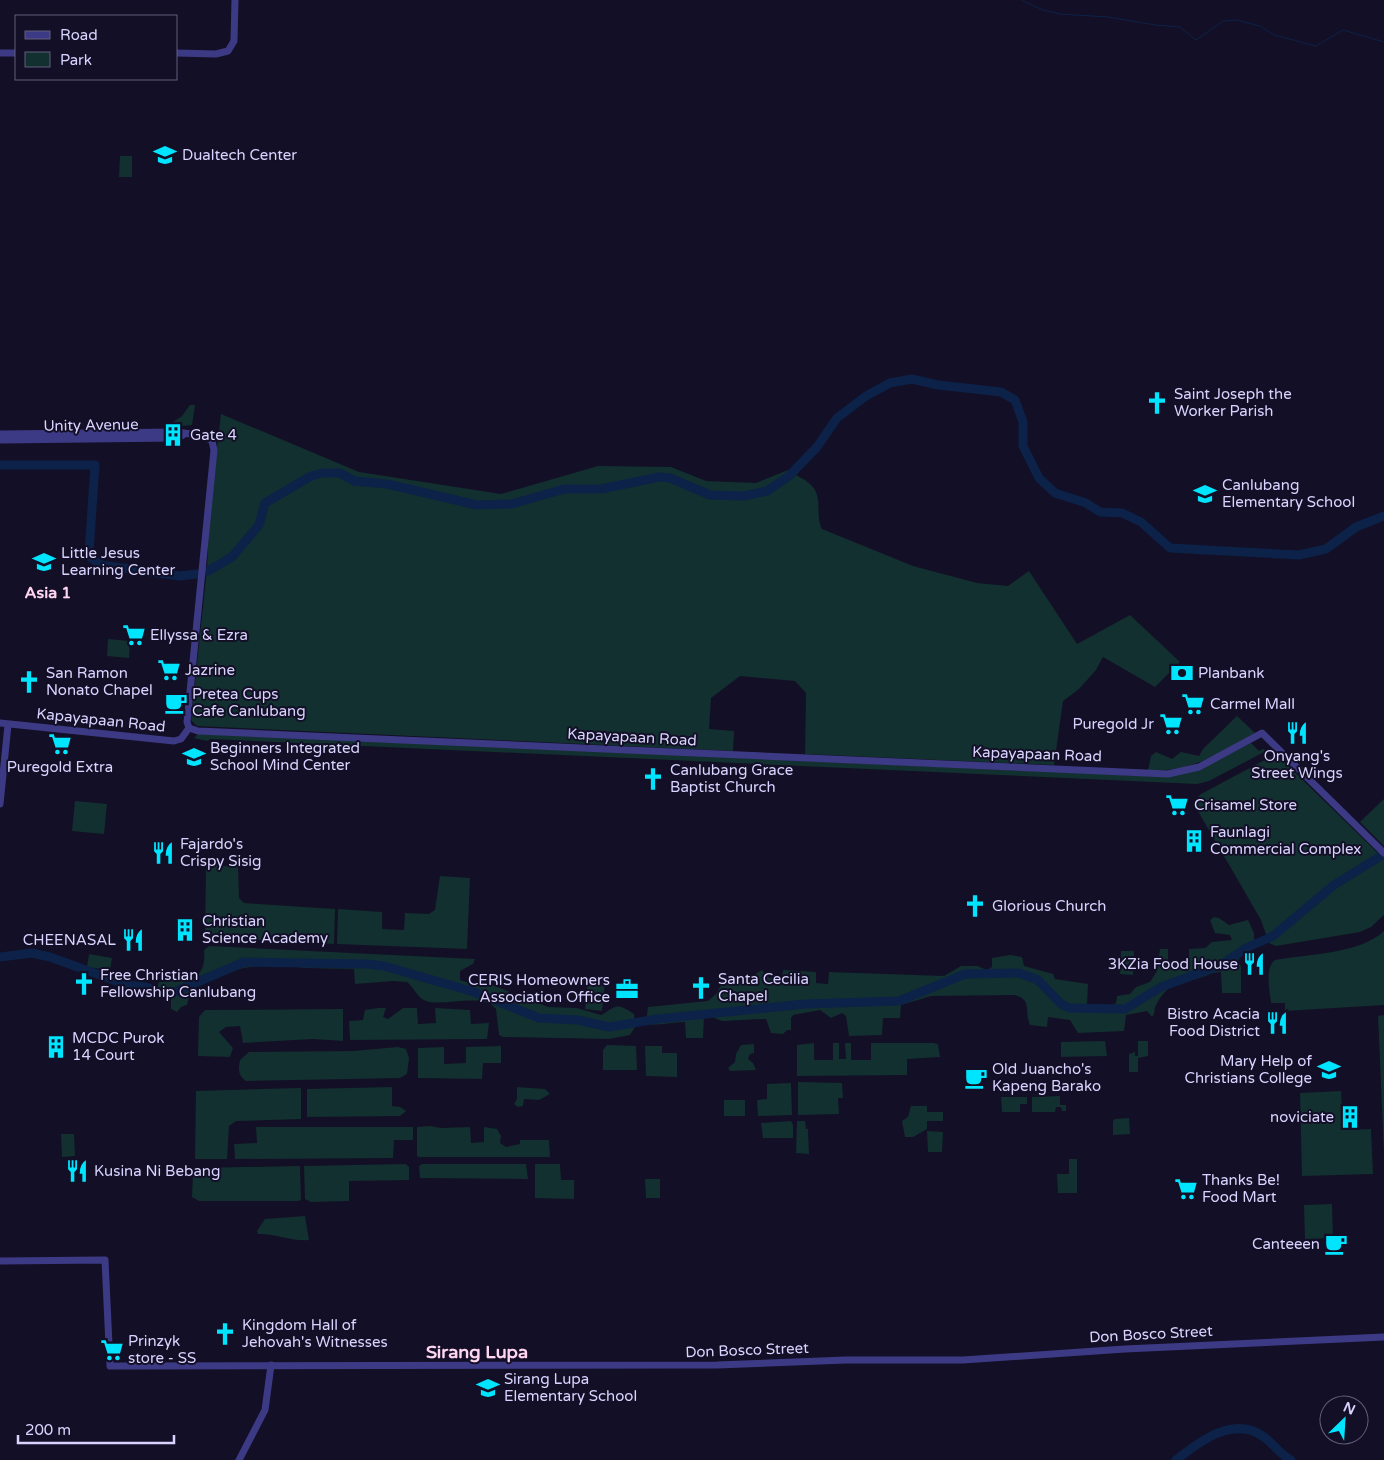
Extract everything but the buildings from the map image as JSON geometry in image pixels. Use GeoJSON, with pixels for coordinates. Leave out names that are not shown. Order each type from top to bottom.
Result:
{"type":"FeatureCollection","features":[{"type":"Feature","properties":{"kind":"street"},"geometry":{"type":"LineString","coordinates":[[178,53],[216,54],[228,51],[232,46],[235,0]]}},
{"type":"Feature","properties":{"kind":"street"},"geometry":{"type":"LineString","coordinates":[[0,53],[15,53]]}},
{"type":"Feature","properties":{"kind":"street","name":"Unity Avenue"},"geometry":{"type":"LineString","coordinates":[[0,434],[177,432],[183,435],[196,435],[210,439],[214,448],[206,517],[204,567],[187,722],[189,728]]}},
{"type":"Feature","properties":{"kind":"street","name":"Unity Avenue"},"geometry":{"type":"LineString","coordinates":[[0,440],[177,438],[183,435]]}},
{"type":"Feature","properties":{"kind":"street","name":"Kapayapaan Road"},"geometry":{"type":"LineString","coordinates":[[0,723],[174,741],[181,739],[189,728],[198,731],[1168,774],[1198,767],[1262,733],[1384,852]]}},
{"type":"Feature","properties":{"kind":"street"},"geometry":{"type":"LineString","coordinates":[[0,804],[8,724]]}},
{"type":"Feature","properties":{"kind":"street","name":"Don Bosco Street"},"geometry":{"type":"LineString","coordinates":[[0,1261],[105,1260],[110,1366],[564,1364],[660,1366],[846,1360],[963,1360],[1125,1349],[1384,1337]]}},
{"type":"Feature","properties":{"kind":"street"},"geometry":{"type":"LineString","coordinates":[[239,1460],[265,1410],[271,1366]]}},
{"type":"Feature","properties":{"kind":"green space"},"geometry":{"type":"Polygon","coordinates":[[[120,156],[132,156],[132,177],[119,177],[120,156]]]}},
{"type":"Feature","properties":{"kind":"green space"},"geometry":{"type":"Polygon","coordinates":[[[190,405],[195,405],[192,425],[172,427],[173,422],[182,416],[190,405]]]}},
{"type":"Feature","properties":{"kind":"green space"},"geometry":{"type":"Polygon","coordinates":[[[221,414],[359,472],[501,494],[598,466],[671,467],[706,481],[756,483],[788,470],[807,482],[815,491],[822,529],[913,566],[977,583],[1008,586],[1029,571],[1077,644],[1130,615],[1180,662],[1155,687],[1103,657],[1096,670],[1079,689],[1063,701],[1054,765],[805,754],[806,693],[795,681],[740,676],[711,698],[709,729],[734,731],[733,751],[197,726],[191,720],[207,569],[210,504],[221,414]]]}},
{"type":"Feature","properties":{"kind":"green space"},"geometry":{"type":"Polygon","coordinates":[[[108,639],[130,641],[129,658],[107,656],[108,639]]]}},
{"type":"Feature","properties":{"kind":"green space"},"geometry":{"type":"Polygon","coordinates":[[[1237,716],[1255,733],[1191,765],[1164,770],[1148,770],[1151,756],[1156,752],[1172,759],[1181,752],[1199,756],[1203,749],[1237,716]]]}},
{"type":"Feature","properties":{"kind":"green space"},"geometry":{"type":"Polygon","coordinates":[[[198,734],[1167,777],[1200,769],[1251,743],[1259,751],[1263,749],[1266,751],[1209,781],[1197,784],[211,739],[207,741],[194,738],[198,734]]]}},
{"type":"Feature","properties":{"kind":"green space"},"geometry":{"type":"Polygon","coordinates":[[[1276,754],[1384,859],[1384,915],[1371,927],[1360,932],[1276,946],[1269,943],[1261,920],[1195,806],[1195,800],[1201,794],[1276,754]]]}},
{"type":"Feature","properties":{"kind":"green space"},"geometry":{"type":"Polygon","coordinates":[[[1384,799],[1384,846],[1360,822],[1384,799]]]}},
{"type":"Feature","properties":{"kind":"green space"},"geometry":{"type":"Polygon","coordinates":[[[75,801],[107,804],[104,834],[72,831],[75,801]]]}},
{"type":"Feature","properties":{"kind":"green space"},"geometry":{"type":"Polygon","coordinates":[[[209,865],[238,867],[239,898],[244,903],[335,909],[334,944],[205,937],[206,868],[209,865]]]}},
{"type":"Feature","properties":{"kind":"green space"},"geometry":{"type":"Polygon","coordinates":[[[440,876],[470,878],[467,949],[337,944],[338,909],[382,912],[382,929],[404,930],[405,913],[429,914],[435,910],[440,876]]]}},
{"type":"Feature","properties":{"kind":"green space"},"geometry":{"type":"Polygon","coordinates":[[[1214,917],[1229,925],[1248,920],[1254,933],[1254,947],[1248,949],[1238,960],[1241,967],[1241,993],[1222,993],[1221,972],[1180,983],[1166,991],[1156,1005],[1152,1017],[1147,1011],[1126,1015],[1124,1031],[1078,1033],[1070,1020],[1048,1017],[1047,1027],[1030,1025],[1026,1003],[1020,997],[1014,995],[931,996],[901,1005],[900,1018],[883,1018],[882,1035],[849,1036],[846,1016],[842,1013],[831,1018],[820,1010],[793,1015],[791,1018],[791,1030],[787,1030],[783,1034],[771,1033],[766,1019],[723,1021],[710,1016],[704,1016],[703,1038],[686,1038],[685,1022],[656,1025],[646,1024],[648,1007],[708,1001],[716,994],[721,985],[727,981],[752,986],[754,975],[762,970],[769,978],[782,977],[783,970],[816,972],[816,983],[828,984],[829,972],[944,976],[961,966],[977,966],[987,970],[992,967],[992,958],[1010,955],[1022,957],[1024,966],[1053,974],[1055,979],[1088,984],[1087,1006],[1107,1008],[1116,1003],[1117,996],[1130,994],[1136,987],[1150,982],[1157,971],[1160,949],[1168,949],[1168,961],[1189,962],[1189,949],[1205,948],[1212,942],[1232,940],[1230,935],[1215,933],[1210,920],[1214,917]]]}},
{"type":"Feature","properties":{"kind":"green space"},"geometry":{"type":"Polygon","coordinates":[[[1384,931],[1384,1005],[1285,1011],[1285,1003],[1271,1003],[1269,974],[1275,960],[1347,949],[1374,939],[1384,931]]]}},
{"type":"Feature","properties":{"kind":"green space"},"geometry":{"type":"Polygon","coordinates":[[[209,946],[475,959],[473,964],[460,971],[460,980],[476,985],[492,985],[548,1007],[577,1008],[601,1015],[619,1006],[634,1014],[635,1027],[630,1035],[609,1039],[503,1037],[499,1035],[496,1009],[482,1001],[426,1001],[407,982],[393,981],[355,984],[354,969],[305,968],[271,964],[243,968],[196,985],[192,987],[187,1005],[181,1007],[177,1012],[171,1009],[171,997],[159,993],[157,988],[159,982],[185,980],[198,974],[202,969],[204,961],[204,950],[209,946]]]}},
{"type":"Feature","properties":{"kind":"green space"},"geometry":{"type":"Polygon","coordinates":[[[1121,951],[1134,951],[1133,975],[1120,974],[1121,951]]]}},
{"type":"Feature","properties":{"kind":"green space"},"geometry":{"type":"Polygon","coordinates":[[[89,954],[112,958],[110,970],[87,967],[89,954]]]}},
{"type":"Feature","properties":{"kind":"green space"},"geometry":{"type":"Polygon","coordinates":[[[588,980],[605,982],[602,1011],[585,1009],[588,980]]]}},
{"type":"Feature","properties":{"kind":"green space"},"geometry":{"type":"Polygon","coordinates":[[[386,1008],[383,1017],[388,1019],[403,1008],[417,1008],[418,1024],[436,1023],[435,1008],[470,1010],[471,1024],[489,1023],[487,1039],[350,1040],[349,1021],[363,1020],[365,1010],[386,1008]]]}},
{"type":"Feature","properties":{"kind":"green space"},"geometry":{"type":"Polygon","coordinates":[[[343,1009],[343,1041],[313,1039],[243,1043],[240,1026],[226,1027],[219,1032],[233,1048],[230,1057],[198,1056],[199,1017],[205,1010],[343,1009]]]}},
{"type":"Feature","properties":{"kind":"green space"},"geometry":{"type":"Polygon","coordinates":[[[1384,1015],[1384,1154],[1378,1016],[1384,1015]]]}},
{"type":"Feature","properties":{"kind":"green space"},"geometry":{"type":"Polygon","coordinates":[[[1105,1041],[1107,1056],[1061,1057],[1061,1042],[1105,1041]]]}},
{"type":"Feature","properties":{"kind":"green space"},"geometry":{"type":"Polygon","coordinates":[[[1138,1041],[1148,1041],[1148,1056],[1138,1058],[1138,1072],[1129,1072],[1129,1054],[1135,1052],[1135,1056],[1138,1056],[1138,1041]]]}},
{"type":"Feature","properties":{"kind":"green space"},"geometry":{"type":"Polygon","coordinates":[[[814,1043],[814,1060],[833,1060],[833,1043],[839,1043],[839,1059],[846,1059],[845,1043],[851,1043],[851,1060],[871,1060],[871,1043],[938,1044],[940,1057],[907,1059],[907,1075],[797,1076],[797,1045],[814,1043]]]}},
{"type":"Feature","properties":{"kind":"green space"},"geometry":{"type":"Polygon","coordinates":[[[754,1044],[754,1053],[750,1054],[748,1059],[753,1063],[756,1070],[730,1071],[728,1068],[735,1062],[736,1054],[741,1045],[754,1044]]]}},
{"type":"Feature","properties":{"kind":"green space"},"geometry":{"type":"Polygon","coordinates":[[[607,1045],[636,1046],[637,1070],[603,1070],[603,1050],[607,1045]]]}},
{"type":"Feature","properties":{"kind":"green space"},"geometry":{"type":"Polygon","coordinates":[[[501,1046],[501,1063],[483,1063],[482,1079],[418,1078],[418,1048],[444,1047],[444,1064],[466,1063],[466,1047],[501,1046]]]}},
{"type":"Feature","properties":{"kind":"green space"},"geometry":{"type":"Polygon","coordinates":[[[645,1046],[662,1046],[662,1053],[677,1053],[677,1077],[646,1076],[645,1046]]]}},
{"type":"Feature","properties":{"kind":"green space"},"geometry":{"type":"Polygon","coordinates":[[[398,1047],[406,1049],[409,1058],[407,1074],[400,1078],[246,1081],[239,1072],[240,1060],[249,1052],[354,1051],[398,1047]]]}},
{"type":"Feature","properties":{"kind":"green space"},"geometry":{"type":"Polygon","coordinates":[[[798,1082],[842,1083],[843,1098],[838,1098],[839,1114],[798,1115],[798,1082]]]}},
{"type":"Feature","properties":{"kind":"green space"},"geometry":{"type":"Polygon","coordinates":[[[791,1083],[792,1115],[758,1116],[757,1100],[767,1099],[767,1084],[791,1083]]]}},
{"type":"Feature","properties":{"kind":"green space"},"geometry":{"type":"Polygon","coordinates":[[[392,1087],[392,1106],[400,1107],[406,1111],[400,1116],[307,1117],[307,1089],[392,1087]]]}},
{"type":"Feature","properties":{"kind":"green space"},"geometry":{"type":"Polygon","coordinates":[[[517,1087],[545,1089],[550,1094],[539,1100],[524,1099],[523,1106],[518,1107],[514,1104],[517,1099],[517,1087]]]}},
{"type":"Feature","properties":{"kind":"green space"},"geometry":{"type":"Polygon","coordinates":[[[301,1088],[301,1119],[236,1121],[229,1126],[227,1159],[195,1159],[196,1091],[301,1088]]]}},
{"type":"Feature","properties":{"kind":"green space"},"geometry":{"type":"Polygon","coordinates":[[[1341,1091],[1343,1130],[1371,1129],[1373,1174],[1302,1176],[1300,1093],[1341,1091]]]}},
{"type":"Feature","properties":{"kind":"green space"},"geometry":{"type":"Polygon","coordinates":[[[1060,1096],[1060,1105],[1066,1105],[1066,1111],[1062,1111],[1061,1107],[1056,1107],[1055,1112],[1032,1112],[1032,1097],[1060,1096]]]}},
{"type":"Feature","properties":{"kind":"green space"},"geometry":{"type":"Polygon","coordinates":[[[1001,1097],[1027,1097],[1027,1104],[1020,1104],[1020,1112],[1002,1112],[1001,1097]]]}},
{"type":"Feature","properties":{"kind":"green space"},"geometry":{"type":"Polygon","coordinates":[[[724,1100],[745,1100],[745,1116],[724,1116],[724,1100]]]}},
{"type":"Feature","properties":{"kind":"green space"},"geometry":{"type":"Polygon","coordinates":[[[911,1106],[927,1106],[927,1112],[943,1112],[943,1121],[927,1121],[927,1129],[913,1137],[905,1137],[902,1121],[908,1117],[911,1106]]]}},
{"type":"Feature","properties":{"kind":"green space"},"geometry":{"type":"Polygon","coordinates":[[[1129,1118],[1130,1134],[1113,1135],[1113,1121],[1115,1119],[1129,1118]]]}},
{"type":"Feature","properties":{"kind":"green space"},"geometry":{"type":"Polygon","coordinates":[[[791,1121],[793,1125],[793,1138],[763,1138],[761,1123],[791,1121]]]}},
{"type":"Feature","properties":{"kind":"green space"},"geometry":{"type":"Polygon","coordinates":[[[797,1121],[805,1121],[806,1129],[808,1129],[809,1154],[796,1153],[797,1121]]]}},
{"type":"Feature","properties":{"kind":"green space"},"geometry":{"type":"Polygon","coordinates":[[[430,1126],[441,1128],[470,1127],[471,1143],[484,1142],[484,1127],[497,1129],[501,1136],[500,1143],[506,1147],[520,1144],[520,1140],[549,1140],[550,1157],[419,1157],[417,1156],[417,1127],[430,1126]]]}},
{"type":"Feature","properties":{"kind":"green space"},"geometry":{"type":"Polygon","coordinates":[[[256,1127],[413,1127],[413,1140],[394,1140],[393,1158],[235,1159],[234,1144],[257,1143],[256,1127]]]}},
{"type":"Feature","properties":{"kind":"green space"},"geometry":{"type":"Polygon","coordinates":[[[927,1131],[943,1132],[942,1152],[928,1152],[927,1131]]]}},
{"type":"Feature","properties":{"kind":"green space"},"geometry":{"type":"Polygon","coordinates":[[[61,1134],[74,1134],[75,1156],[62,1157],[61,1134]]]}},
{"type":"Feature","properties":{"kind":"green space"},"geometry":{"type":"Polygon","coordinates":[[[1069,1159],[1077,1159],[1077,1193],[1058,1193],[1057,1174],[1069,1174],[1069,1159]]]}},
{"type":"Feature","properties":{"kind":"green space"},"geometry":{"type":"Polygon","coordinates":[[[406,1164],[409,1167],[409,1180],[349,1181],[349,1201],[311,1202],[305,1199],[304,1166],[406,1164]]]}},
{"type":"Feature","properties":{"kind":"green space"},"geometry":{"type":"Polygon","coordinates":[[[422,1164],[526,1164],[528,1179],[420,1178],[419,1166],[422,1164]]]}},
{"type":"Feature","properties":{"kind":"green space"},"geometry":{"type":"Polygon","coordinates":[[[535,1164],[560,1164],[561,1180],[574,1180],[574,1199],[535,1198],[535,1164]]]}},
{"type":"Feature","properties":{"kind":"green space"},"geometry":{"type":"Polygon","coordinates":[[[300,1166],[301,1200],[298,1201],[199,1201],[192,1197],[193,1173],[196,1168],[300,1166]]]}},
{"type":"Feature","properties":{"kind":"green space"},"geometry":{"type":"Polygon","coordinates":[[[645,1179],[660,1179],[660,1198],[646,1198],[645,1179]]]}},
{"type":"Feature","properties":{"kind":"green space"},"geometry":{"type":"Polygon","coordinates":[[[1332,1204],[1333,1238],[1305,1239],[1304,1205],[1332,1204]]]}},
{"type":"Feature","properties":{"kind":"green space"},"geometry":{"type":"Polygon","coordinates":[[[305,1216],[309,1240],[296,1240],[258,1234],[257,1231],[265,1219],[305,1216]]]}},
{"type":"Feature","properties":{"kind":"waterway"},"geometry":{"type":"LineString","coordinates":[[1021,0],[1043,10],[1060,14],[1108,17],[1180,27],[1196,40],[1223,21],[1237,20],[1260,26],[1274,35],[1316,46],[1343,30],[1384,42]]}},
{"type":"Feature","properties":{"kind":"waterway"},"geometry":{"type":"LineString","coordinates":[[208,571],[232,557],[259,525],[265,503],[311,476],[323,473],[340,473],[354,481],[387,484],[477,505],[512,504],[564,489],[601,489],[659,477],[670,478],[710,495],[744,496],[767,491],[789,476],[817,447],[837,418],[866,396],[890,383],[912,379],[938,385],[1001,392],[1015,400],[1023,422],[1023,446],[1039,478],[1055,493],[1086,503],[1100,512],[1122,513],[1141,522],[1170,548],[1299,555],[1326,549],[1356,527],[1384,516]]}},
{"type":"Feature","properties":{"kind":"waterway"},"geometry":{"type":"LineString","coordinates":[[0,465],[95,465],[89,552],[91,558],[101,565],[180,576],[197,574]]}},
{"type":"Feature","properties":{"kind":"waterway"},"geometry":{"type":"LineString","coordinates":[[0,957],[32,953],[50,957],[127,985],[146,987],[161,993],[172,993],[244,962],[367,964],[384,966],[474,992],[539,1018],[578,1020],[609,1027],[657,1019],[805,1004],[899,1001],[965,974],[1019,973],[1038,980],[1061,1004],[1069,1008],[1125,1009],[1161,987],[1221,965],[1246,948],[1273,936],[1334,885],[1384,854]]}},
{"type":"Feature","properties":{"kind":"waterway"},"geometry":{"type":"LineString","coordinates":[[1176,1460],[1196,1445],[1218,1433],[1241,1429],[1253,1431],[1264,1437],[1291,1460]]}},
{"type":"Feature","properties":{"kind":"place","name":"Dualtech Center"},"geometry":{"type":"Point","coordinates":[165,155]}},
{"type":"Feature","properties":{"kind":"place","name":"Saint Joseph the Worker Parish"},"geometry":{"type":"Point","coordinates":[1157,403]}},
{"type":"Feature","properties":{"kind":"place","name":"Gate 4"},"geometry":{"type":"Point","coordinates":[173,435]}},
{"type":"Feature","properties":{"kind":"place","name":"Canlubang Elementary School"},"geometry":{"type":"Point","coordinates":[1205,494]}},
{"type":"Feature","properties":{"kind":"place","name":"Little Jesus Learning Center"},"geometry":{"type":"Point","coordinates":[44,562]}},
{"type":"Feature","properties":{"kind":"place","name":"Ellyssa & Ezra"},"geometry":{"type":"Point","coordinates":[134,635]}},
{"type":"Feature","properties":{"kind":"place","name":"Jazrine"},"geometry":{"type":"Point","coordinates":[169,670]}},
{"type":"Feature","properties":{"kind":"place","name":"Planbank"},"geometry":{"type":"Point","coordinates":[1182,673]}},
{"type":"Feature","properties":{"kind":"place","name":"San Ramon Nonato Chapel"},"geometry":{"type":"Point","coordinates":[29,682]}},
{"type":"Feature","properties":{"kind":"place","name":"Pretea Cups Cafe Canlubang"},"geometry":{"type":"Point","coordinates":[176,703]}},
{"type":"Feature","properties":{"kind":"place","name":"Carmel Mall"},"geometry":{"type":"Point","coordinates":[1193,704]}},
{"type":"Feature","properties":{"kind":"place","name":"Puregold Jr"},"geometry":{"type":"Point","coordinates":[1171,724]}},
{"type":"Feature","properties":{"kind":"place","name":"Onyang's Street Wings"},"geometry":{"type":"Point","coordinates":[1297,733]}},
{"type":"Feature","properties":{"kind":"place","name":"Puregold Extra"},"geometry":{"type":"Point","coordinates":[60,744]}},
{"type":"Feature","properties":{"kind":"place","name":"Beginners Integrated School Mind Center"},"geometry":{"type":"Point","coordinates":[194,757]}},
{"type":"Feature","properties":{"kind":"place","name":"Canlubang Grace Baptist Church"},"geometry":{"type":"Point","coordinates":[653,779]}},
{"type":"Feature","properties":{"kind":"place","name":"Crisamel Store"},"geometry":{"type":"Point","coordinates":[1177,805]}},
{"type":"Feature","properties":{"kind":"place","name":"Faunlagi Commercial Complex"},"geometry":{"type":"Point","coordinates":[1194,841]}},
{"type":"Feature","properties":{"kind":"place","name":"Fajardo's Crispy Sisig"},"geometry":{"type":"Point","coordinates":[163,853]}},
{"type":"Feature","properties":{"kind":"place","name":"Glorious Church"},"geometry":{"type":"Point","coordinates":[975,906]}},
{"type":"Feature","properties":{"kind":"place","name":"Christian Science Academy"},"geometry":{"type":"Point","coordinates":[185,930]}},
{"type":"Feature","properties":{"kind":"place","name":"CHEENASAL"},"geometry":{"type":"Point","coordinates":[133,940]}},
{"type":"Feature","properties":{"kind":"place","name":"3KZia Food House"},"geometry":{"type":"Point","coordinates":[1254,964]}},
{"type":"Feature","properties":{"kind":"place","name":"Free Christian Fellowship Canlubang"},"geometry":{"type":"Point","coordinates":[84,984]}},
{"type":"Feature","properties":{"kind":"place","name":"Santa Cecilia Chapel"},"geometry":{"type":"Point","coordinates":[701,988]}},
{"type":"Feature","properties":{"kind":"place","name":"CERIS Homeowners Association Office"},"geometry":{"type":"Point","coordinates":[627,989]}},
{"type":"Feature","properties":{"kind":"place","name":"Bistro Acacia Food District"},"geometry":{"type":"Point","coordinates":[1277,1023]}},
{"type":"Feature","properties":{"kind":"place","name":"MCDC Purok 14 Court"},"geometry":{"type":"Point","coordinates":[56,1047]}},
{"type":"Feature","properties":{"kind":"place","name":"Mary Help of Christians College"},"geometry":{"type":"Point","coordinates":[1329,1070]}},
{"type":"Feature","properties":{"kind":"place","name":"Old Juancho's Kapeng Barako"},"geometry":{"type":"Point","coordinates":[976,1078]}},
{"type":"Feature","properties":{"kind":"place","name":"noviciate"},"geometry":{"type":"Point","coordinates":[1350,1117]}},
{"type":"Feature","properties":{"kind":"place","name":"Kusina Ni Bebang"},"geometry":{"type":"Point","coordinates":[77,1171]}},
{"type":"Feature","properties":{"kind":"place","name":"Thanks Be! Food Mart"},"geometry":{"type":"Point","coordinates":[1186,1189]}},
{"type":"Feature","properties":{"kind":"place","name":"Canteeen"},"geometry":{"type":"Point","coordinates":[1336,1244]}},
{"type":"Feature","properties":{"kind":"place","name":"Kingdom Hall of Jehovah's Witnesses"},"geometry":{"type":"Point","coordinates":[225,1334]}},
{"type":"Feature","properties":{"kind":"place","name":"Prinzyk store - SS"},"geometry":{"type":"Point","coordinates":[112,1350]}},
{"type":"Feature","properties":{"kind":"place","name":"Sirang Lupa Elementary School"},"geometry":{"type":"Point","coordinates":[488,1388]}},
{"type":"Feature","properties":{"kind":"district","name":"Asia 1"},"geometry":{"type":"Point","coordinates":[48,592]}},
{"type":"Feature","properties":{"kind":"district","name":"Sirang Lupa"},"geometry":{"type":"Point","coordinates":[477,1352]}}]}
